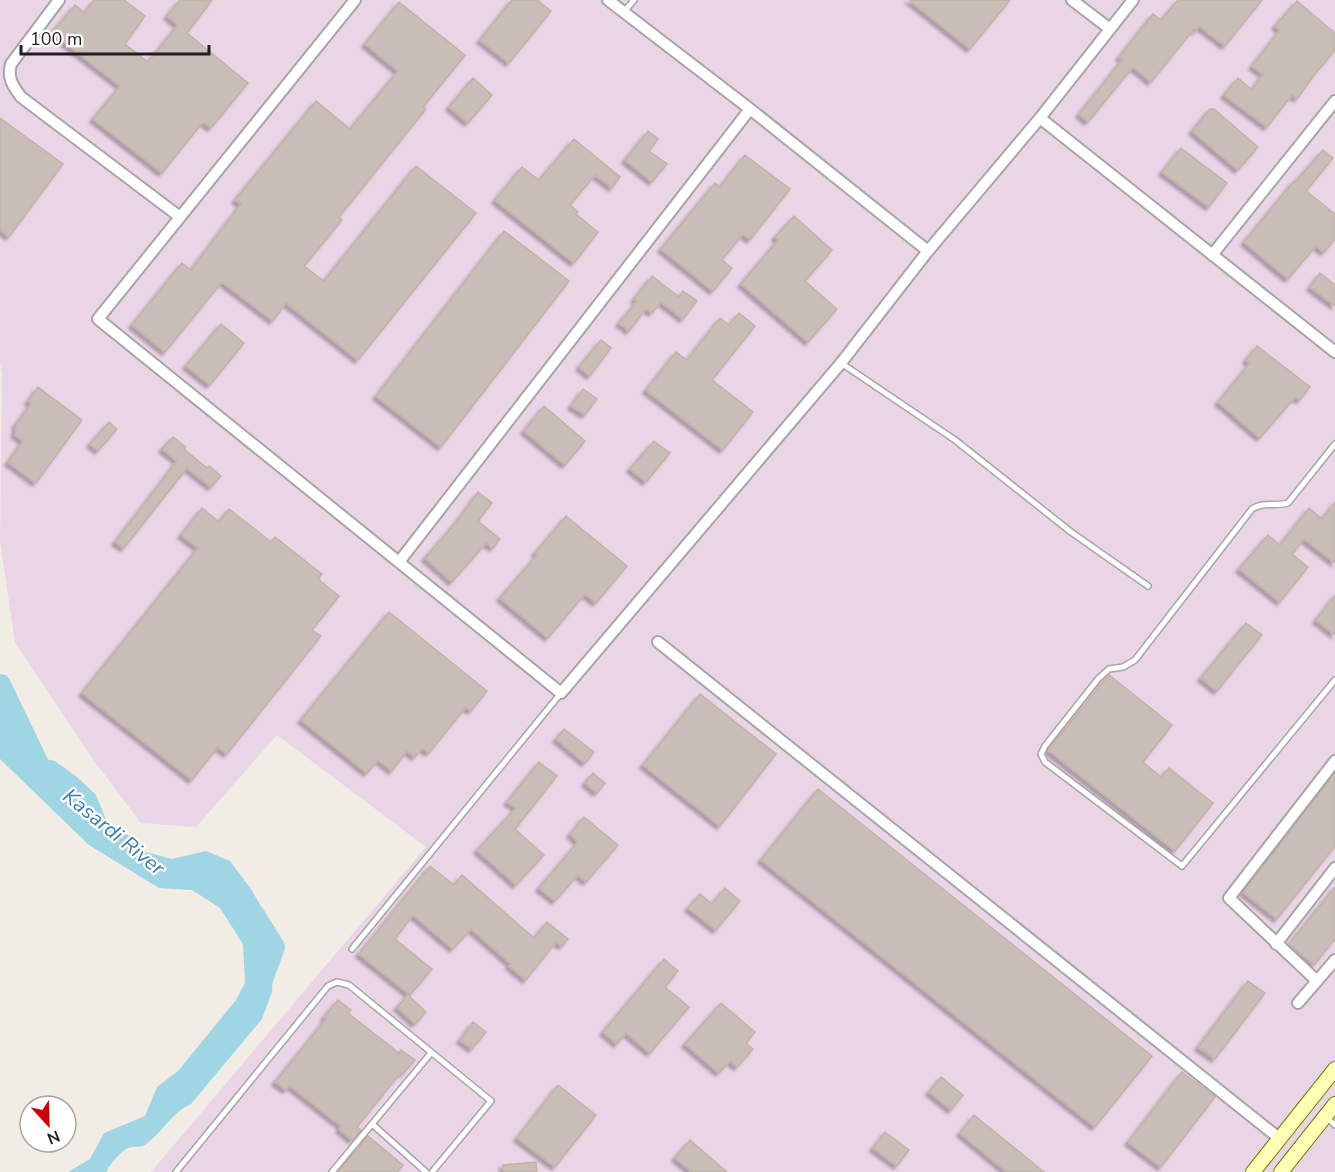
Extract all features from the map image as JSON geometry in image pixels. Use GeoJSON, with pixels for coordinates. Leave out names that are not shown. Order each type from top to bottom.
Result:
{"type":"FeatureCollection","features":[{"type":"Feature","properties":{"kind":"main road"},"geometry":{"type":"LineString","coordinates":[[1253,1172],[1335,1069]]}},
{"type":"Feature","properties":{"kind":"main road"},"geometry":{"type":"LineString","coordinates":[[1281,1172],[1330,1121],[1335,1104]]}},
{"type":"Feature","properties":{"kind":"street"},"geometry":{"type":"LineString","coordinates":[[58,0],[10,64],[8,73],[14,87],[21,96],[180,217]]}},
{"type":"Feature","properties":{"kind":"street"},"geometry":{"type":"LineString","coordinates":[[355,0],[98,318],[561,693],[841,363],[928,251],[1040,118],[1133,0]]}},
{"type":"Feature","properties":{"kind":"street"},"geometry":{"type":"LineString","coordinates":[[608,0],[750,109],[928,251]]}},
{"type":"Feature","properties":{"kind":"street"},"geometry":{"type":"LineString","coordinates":[[1072,0],[1110,29]]}},
{"type":"Feature","properties":{"kind":"street"},"geometry":{"type":"LineString","coordinates":[[1212,255],[1335,101]]}},
{"type":"Feature","properties":{"kind":"street"},"geometry":{"type":"LineString","coordinates":[[399,562],[750,109]]}},
{"type":"Feature","properties":{"kind":"street"},"geometry":{"type":"LineString","coordinates":[[1040,118],[1335,352]]}},
{"type":"Feature","properties":{"kind":"street"},"geometry":{"type":"LineString","coordinates":[[657,642],[1280,1139]]}},
{"type":"Feature","properties":{"kind":"street"},"geometry":{"type":"LineString","coordinates":[[1317,981],[1230,898],[1335,761]]}},
{"type":"Feature","properties":{"kind":"street"},"geometry":{"type":"LineString","coordinates":[[1276,944],[1335,868]]}},
{"type":"Feature","properties":{"kind":"street"},"geometry":{"type":"LineString","coordinates":[[1298,1003],[1333,967]]}},
{"type":"Feature","properties":{"kind":"lane"},"geometry":{"type":"LineString","coordinates":[[624,12],[634,0]]}},
{"type":"Feature","properties":{"kind":"lane"},"geometry":{"type":"LineString","coordinates":[[841,363],[955,440],[1071,532],[1148,586]]}},
{"type":"Feature","properties":{"kind":"lane"},"geometry":{"type":"LineString","coordinates":[[1335,444],[1288,503],[1280,506],[1260,504],[1252,509],[1136,660],[1123,667],[1109,669],[1098,679],[1041,754],[1045,762],[1182,866],[1335,680]]}},
{"type":"Feature","properties":{"kind":"lane"},"geometry":{"type":"LineString","coordinates":[[352,949],[561,693]]}},
{"type":"Feature","properties":{"kind":"lane"},"geometry":{"type":"LineString","coordinates":[[176,1172],[328,986],[337,982],[349,985],[491,1101],[432,1172]]}},
{"type":"Feature","properties":{"kind":"lane"},"geometry":{"type":"LineString","coordinates":[[332,1172],[431,1053]]}},
{"type":"Feature","properties":{"kind":"lane"},"geometry":{"type":"LineString","coordinates":[[372,1124],[426,1172]]}},
{"type":"Feature","properties":{"kind":"shaded area"},"geometry":{"type":"Polygon","coordinates":[[[0,0],[1335,0],[1335,1172],[151,1172],[426,847],[277,735],[196,827],[141,823],[95,762],[15,642],[0,541],[2,372],[0,364],[0,0]]]}},
{"type":"Feature","properties":{"kind":"water"},"geometry":{"type":"Polygon","coordinates":[[[0,681],[13,703],[19,730],[40,758],[55,761],[96,795],[107,822],[129,836],[146,852],[172,859],[206,851],[230,861],[251,889],[266,915],[273,962],[272,992],[262,1019],[191,1104],[178,1112],[146,1144],[128,1148],[122,1152],[106,1172],[68,1172],[90,1159],[104,1133],[145,1116],[157,1087],[178,1071],[236,1000],[245,983],[243,944],[220,908],[192,890],[159,888],[89,845],[0,759],[0,681]]]}},
{"type":"Feature","properties":{"kind":"building"},"geometry":{"type":"Polygon","coordinates":[[[94,0],[124,0],[145,16],[125,44],[148,62],[178,25],[167,16],[180,0],[212,0],[187,33],[248,83],[211,128],[203,122],[162,173],[93,119],[120,86],[52,33],[75,5],[85,13],[94,0]]]}},
{"type":"Feature","properties":{"kind":"building"},"geometry":{"type":"Polygon","coordinates":[[[512,0],[537,0],[551,11],[509,63],[480,40],[512,0]]]}},
{"type":"Feature","properties":{"kind":"building"},"geometry":{"type":"Polygon","coordinates":[[[909,0],[1010,0],[970,49],[909,0]]]}},
{"type":"Feature","properties":{"kind":"building"},"geometry":{"type":"Polygon","coordinates":[[[1178,0],[1262,0],[1225,46],[1199,26],[1196,31],[1194,29],[1151,82],[1133,67],[1088,122],[1079,114],[1123,59],[1119,57],[1153,14],[1161,20],[1178,0]]]}},
{"type":"Feature","properties":{"kind":"building"},"geometry":{"type":"Polygon","coordinates":[[[1297,1],[1335,33],[1335,50],[1297,99],[1292,95],[1267,127],[1224,95],[1238,78],[1252,90],[1263,74],[1252,66],[1280,30],[1275,26],[1297,1]]]}},
{"type":"Feature","properties":{"kind":"building"},"geometry":{"type":"Polygon","coordinates":[[[399,2],[465,55],[423,107],[426,109],[339,217],[342,220],[304,266],[324,281],[416,166],[476,213],[358,360],[286,303],[273,321],[222,282],[165,352],[132,325],[182,263],[191,270],[241,204],[235,200],[316,101],[350,129],[398,71],[365,44],[399,2]]]}},
{"type":"Feature","properties":{"kind":"building"},"geometry":{"type":"Polygon","coordinates":[[[473,78],[492,95],[468,123],[449,107],[473,78]]]}},
{"type":"Feature","properties":{"kind":"building"},"geometry":{"type":"Polygon","coordinates":[[[1210,109],[1214,109],[1258,147],[1238,170],[1192,131],[1210,109]]]}},
{"type":"Feature","properties":{"kind":"building"},"geometry":{"type":"Polygon","coordinates":[[[0,118],[63,164],[9,237],[0,230],[0,118]]]}},
{"type":"Feature","properties":{"kind":"building"},"geometry":{"type":"Polygon","coordinates":[[[648,131],[658,139],[649,151],[667,164],[652,182],[625,160],[648,131]]]}},
{"type":"Feature","properties":{"kind":"building"},"geometry":{"type":"Polygon","coordinates":[[[574,139],[620,177],[612,188],[595,175],[570,205],[578,212],[576,214],[598,232],[574,263],[495,200],[522,167],[539,180],[574,139]]]}},
{"type":"Feature","properties":{"kind":"building"},"geometry":{"type":"Polygon","coordinates":[[[1181,148],[1227,183],[1209,207],[1162,172],[1181,148]]]}},
{"type":"Feature","properties":{"kind":"building"},"geometry":{"type":"Polygon","coordinates":[[[1323,150],[1333,158],[1306,191],[1335,214],[1335,239],[1324,252],[1316,246],[1288,279],[1244,242],[1294,181],[1323,150]]]}},
{"type":"Feature","properties":{"kind":"building"},"geometry":{"type":"Polygon","coordinates":[[[745,155],[790,189],[750,240],[743,234],[722,260],[732,268],[713,291],[661,249],[715,183],[720,187],[745,155]]]}},
{"type":"Feature","properties":{"kind":"building"},"geometry":{"type":"Polygon","coordinates":[[[794,216],[832,250],[805,281],[837,309],[808,342],[741,284],[778,240],[775,237],[794,216]]]}},
{"type":"Feature","properties":{"kind":"building"},"geometry":{"type":"Polygon","coordinates":[[[504,231],[569,281],[441,447],[376,396],[504,231]]]}},
{"type":"Feature","properties":{"kind":"building"},"geometry":{"type":"Polygon","coordinates":[[[1320,273],[1335,285],[1335,306],[1310,287],[1320,273]]]}},
{"type":"Feature","properties":{"kind":"building"},"geometry":{"type":"Polygon","coordinates":[[[652,276],[679,297],[683,291],[697,301],[683,319],[661,302],[652,313],[646,309],[629,331],[619,323],[637,301],[634,299],[652,276]]]}},
{"type":"Feature","properties":{"kind":"building"},"geometry":{"type":"Polygon","coordinates":[[[739,313],[755,326],[712,380],[753,412],[723,450],[646,390],[676,352],[687,360],[720,318],[729,325],[739,313]]]}},
{"type":"Feature","properties":{"kind":"building"},"geometry":{"type":"Polygon","coordinates":[[[221,324],[244,343],[210,385],[186,366],[221,324]]]}},
{"type":"Feature","properties":{"kind":"building"},"geometry":{"type":"Polygon","coordinates":[[[601,340],[611,348],[590,376],[579,367],[601,340]]]}},
{"type":"Feature","properties":{"kind":"building"},"geometry":{"type":"Polygon","coordinates":[[[1257,346],[1310,387],[1300,400],[1295,397],[1260,438],[1218,402],[1250,363],[1246,360],[1257,346]]]}},
{"type":"Feature","properties":{"kind":"building"},"geometry":{"type":"Polygon","coordinates":[[[38,387],[82,420],[36,483],[8,462],[23,441],[15,435],[16,424],[31,404],[28,401],[38,387]]]}},
{"type":"Feature","properties":{"kind":"building"},"geometry":{"type":"Polygon","coordinates":[[[583,389],[597,399],[585,415],[571,406],[583,389]]]}},
{"type":"Feature","properties":{"kind":"building"},"geometry":{"type":"Polygon","coordinates":[[[544,406],[585,441],[565,465],[524,431],[544,406]]]}},
{"type":"Feature","properties":{"kind":"building"},"geometry":{"type":"Polygon","coordinates":[[[109,422],[117,429],[98,451],[90,444],[109,422]]]}},
{"type":"Feature","properties":{"kind":"building"},"geometry":{"type":"Polygon","coordinates":[[[173,437],[207,468],[209,466],[221,476],[211,487],[187,468],[124,548],[115,542],[177,461],[162,449],[173,437]]]}},
{"type":"Feature","properties":{"kind":"building"},"geometry":{"type":"Polygon","coordinates":[[[654,441],[670,453],[646,482],[630,469],[654,441]]]}},
{"type":"Feature","properties":{"kind":"building"},"geometry":{"type":"Polygon","coordinates":[[[478,492],[492,503],[478,521],[500,539],[493,548],[486,543],[452,582],[425,558],[458,520],[478,492]]]}},
{"type":"Feature","properties":{"kind":"building"},"geometry":{"type":"Polygon","coordinates":[[[1335,502],[1335,563],[1304,539],[1292,554],[1308,567],[1280,602],[1239,569],[1268,535],[1280,545],[1309,508],[1322,519],[1335,502]]]}},
{"type":"Feature","properties":{"kind":"building"},"geometry":{"type":"Polygon","coordinates":[[[202,508],[219,522],[229,509],[271,542],[275,537],[322,574],[318,579],[339,596],[312,630],[321,636],[227,754],[218,747],[192,780],[82,693],[198,548],[181,535],[202,508]]]}},
{"type":"Feature","properties":{"kind":"building"},"geometry":{"type":"Polygon","coordinates":[[[566,516],[627,566],[596,603],[585,594],[548,638],[500,598],[537,555],[535,553],[566,516]]]}},
{"type":"Feature","properties":{"kind":"building"},"geometry":{"type":"Polygon","coordinates":[[[1335,595],[1335,635],[1316,620],[1335,595]]]}},
{"type":"Feature","properties":{"kind":"building"},"geometry":{"type":"Polygon","coordinates":[[[389,612],[487,691],[471,711],[466,707],[429,753],[422,748],[415,757],[407,751],[392,771],[378,760],[367,773],[301,720],[389,612]]]}},
{"type":"Feature","properties":{"kind":"building"},"geometry":{"type":"Polygon","coordinates":[[[1246,623],[1262,635],[1217,691],[1201,678],[1246,623]]]}},
{"type":"Feature","properties":{"kind":"building"},"geometry":{"type":"Polygon","coordinates":[[[1109,675],[1172,725],[1143,762],[1161,777],[1169,768],[1213,803],[1175,851],[1048,750],[1109,675]]]}},
{"type":"Feature","properties":{"kind":"building"},"geometry":{"type":"Polygon","coordinates":[[[700,694],[776,754],[720,826],[643,765],[700,694]]]}},
{"type":"Feature","properties":{"kind":"building"},"geometry":{"type":"Polygon","coordinates":[[[564,729],[594,752],[585,763],[556,739],[564,729]]]}},
{"type":"Feature","properties":{"kind":"building"},"geometry":{"type":"Polygon","coordinates":[[[539,762],[557,776],[515,829],[544,855],[516,885],[477,850],[516,808],[507,802],[539,762]]]}},
{"type":"Feature","properties":{"kind":"building"},"geometry":{"type":"Polygon","coordinates":[[[593,773],[605,783],[597,793],[585,783],[593,773]]]}},
{"type":"Feature","properties":{"kind":"building"},"geometry":{"type":"Polygon","coordinates":[[[1335,773],[1335,846],[1277,919],[1243,892],[1335,773]]]}},
{"type":"Feature","properties":{"kind":"building"},"geometry":{"type":"Polygon","coordinates":[[[818,789],[1152,1056],[1095,1127],[761,860],[818,789]]]}},
{"type":"Feature","properties":{"kind":"building"},"geometry":{"type":"Polygon","coordinates":[[[584,817],[618,845],[586,882],[578,875],[555,901],[539,888],[578,842],[570,834],[584,817]]]}},
{"type":"Feature","properties":{"kind":"building"},"geometry":{"type":"Polygon","coordinates":[[[430,866],[454,885],[462,875],[534,938],[547,922],[568,939],[562,946],[556,942],[526,980],[471,929],[453,949],[413,915],[395,939],[432,969],[410,995],[359,954],[430,866]]]}},
{"type":"Feature","properties":{"kind":"building"},"geometry":{"type":"Polygon","coordinates":[[[1335,887],[1335,939],[1314,965],[1289,944],[1335,887]]]}},
{"type":"Feature","properties":{"kind":"building"},"geometry":{"type":"Polygon","coordinates":[[[725,888],[740,901],[716,930],[688,908],[700,894],[712,904],[725,888]]]}},
{"type":"Feature","properties":{"kind":"building"},"geometry":{"type":"Polygon","coordinates":[[[664,959],[678,971],[665,987],[689,1007],[650,1053],[626,1033],[617,1044],[603,1032],[664,959]]]}},
{"type":"Feature","properties":{"kind":"building"},"geometry":{"type":"Polygon","coordinates":[[[1248,981],[1265,993],[1215,1059],[1198,1047],[1248,981]]]}},
{"type":"Feature","properties":{"kind":"building"},"geometry":{"type":"Polygon","coordinates":[[[408,995],[426,1012],[415,1024],[397,1007],[408,995]]]}},
{"type":"Feature","properties":{"kind":"building"},"geometry":{"type":"Polygon","coordinates":[[[338,1000],[351,1010],[348,1013],[399,1053],[401,1050],[415,1060],[403,1074],[401,1072],[357,1127],[361,1130],[352,1140],[339,1129],[341,1126],[290,1086],[286,1090],[275,1082],[326,1019],[324,1017],[338,1000]]]}},
{"type":"Feature","properties":{"kind":"building"},"geometry":{"type":"Polygon","coordinates":[[[721,1003],[755,1032],[746,1043],[753,1049],[737,1067],[730,1061],[719,1073],[685,1044],[721,1003]]]}},
{"type":"Feature","properties":{"kind":"building"},"geometry":{"type":"Polygon","coordinates":[[[473,1022],[486,1032],[472,1049],[460,1040],[473,1022]]]}},
{"type":"Feature","properties":{"kind":"building"},"geometry":{"type":"Polygon","coordinates":[[[1182,1072],[1215,1097],[1161,1167],[1128,1142],[1182,1072]]]}},
{"type":"Feature","properties":{"kind":"building"},"geometry":{"type":"Polygon","coordinates":[[[941,1077],[963,1095],[951,1110],[929,1092],[941,1077]]]}},
{"type":"Feature","properties":{"kind":"building"},"geometry":{"type":"Polygon","coordinates":[[[558,1085],[596,1115],[555,1167],[517,1138],[558,1085]]]}},
{"type":"Feature","properties":{"kind":"building"},"geometry":{"type":"Polygon","coordinates":[[[974,1115],[1044,1172],[1007,1172],[960,1133],[974,1115]]]}},
{"type":"Feature","properties":{"kind":"building"},"geometry":{"type":"Polygon","coordinates":[[[885,1132],[909,1150],[897,1166],[873,1148],[885,1132]]]}},
{"type":"Feature","properties":{"kind":"building"},"geometry":{"type":"Polygon","coordinates":[[[368,1136],[403,1165],[397,1172],[338,1172],[368,1136]]]}},
{"type":"Feature","properties":{"kind":"building"},"geometry":{"type":"Polygon","coordinates":[[[690,1140],[727,1172],[692,1172],[675,1158],[690,1140]]]}},
{"type":"Feature","properties":{"kind":"building"},"geometry":{"type":"Polygon","coordinates":[[[536,1162],[537,1172],[504,1172],[503,1165],[536,1162]]]}},
{"type":"Feature","properties":{"kind":"waterway","name":"Kasardi River"},"geometry":{"type":"LineString","coordinates":[[0,685],[39,766]]}},
{"type":"Feature","properties":{"kind":"waterway","name":"Kasardi River"},"geometry":{"type":"LineString","coordinates":[[254,915],[274,947],[261,982]]}}]}
